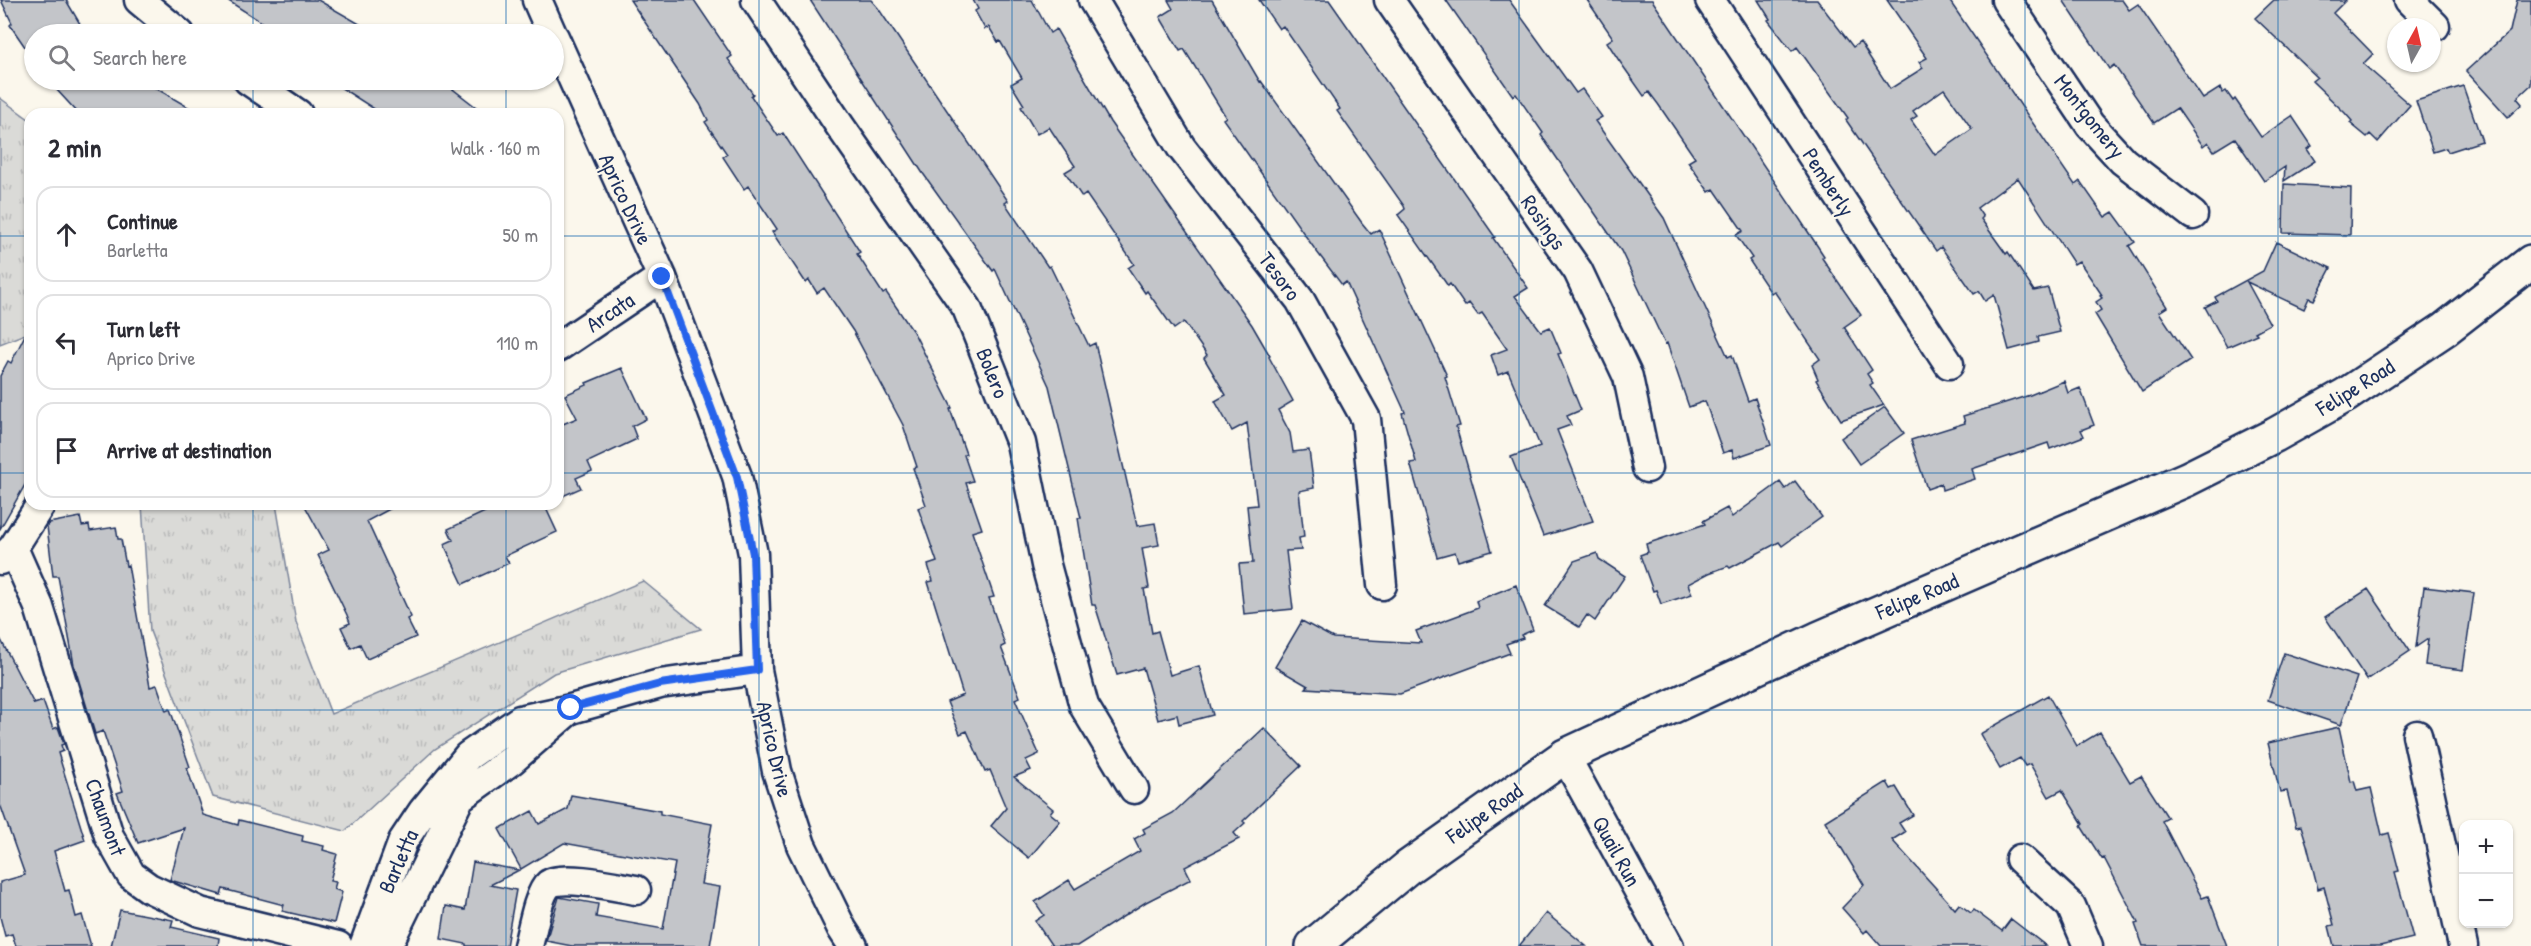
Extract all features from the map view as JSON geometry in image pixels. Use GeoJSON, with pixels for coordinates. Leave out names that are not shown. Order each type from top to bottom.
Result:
{"type":"FeatureCollection","features":[{"type":"Feature","properties":{"kind":"main road","name":"Felipe Road"},"geometry":{"type":"LineString","coordinates":[[1313,946],[1407,868],[1565,756],[1818,639],[2187,479],[2275,435],[2346,395],[2445,329],[2531,262]]}},
{"type":"Feature","properties":{"kind":"street"},"geometry":{"type":"LineString","coordinates":[[139,0],[168,24]]}},
{"type":"Feature","properties":{"kind":"street","name":"Aprico Drive"},"geometry":{"type":"LineString","coordinates":[[537,0],[548,24]]}},
{"type":"Feature","properties":{"kind":"street","name":"Bolero"},"geometry":{"type":"LineString","coordinates":[[756,0],[840,126],[967,308],[1021,443],[1046,565],[1084,706],[1134,789]]}},
{"type":"Feature","properties":{"kind":"street","name":"Tesoro"},"geometry":{"type":"LineString","coordinates":[[1093,0],[1182,147],[1300,300],[1366,418],[1382,585]]}},
{"type":"Feature","properties":{"kind":"street","name":"Rosings"},"geometry":{"type":"LineString","coordinates":[[1389,0],[1578,271],[1628,377],[1647,468]]}},
{"type":"Feature","properties":{"kind":"street","name":"Pemberly"},"geometry":{"type":"LineString","coordinates":[[1710,0],[1949,364]]}},
{"type":"Feature","properties":{"kind":"street","name":"Montgomery"},"geometry":{"type":"LineString","coordinates":[[2006,0],[2090,125],[2123,161],[2193,215]]}},
{"type":"Feature","properties":{"kind":"street"},"geometry":{"type":"LineString","coordinates":[[2409,0],[2427,18]]}},
{"type":"Feature","properties":{"kind":"street","name":"Aprico Drive"},"geometry":{"type":"LineString","coordinates":[[564,60],[662,277],[737,477],[753,554],[757,670],[777,771],[801,845],[842,929],[853,946]]}},
{"type":"Feature","properties":{"kind":"street"},"geometry":{"type":"LineString","coordinates":[[263,90],[289,108]]}},
{"type":"Feature","properties":{"kind":"street","name":"Arcata"},"geometry":{"type":"LineString","coordinates":[[564,342],[662,277]]}},
{"type":"Feature","properties":{"kind":"street"},"geometry":{"type":"LineString","coordinates":[[7,554],[37,510]]}},
{"type":"Feature","properties":{"kind":"street","name":"Chaumont"},"geometry":{"type":"LineString","coordinates":[[7,554],[39,607],[109,836],[131,875],[149,888],[200,912],[282,940],[338,946]]}},
{"type":"Feature","properties":{"kind":"street","name":"Barletta"},"geometry":{"type":"LineString","coordinates":[[364,946],[403,841],[453,790],[512,760],[571,708],[660,684],[757,670]]}},
{"type":"Feature","properties":{"kind":"street"},"geometry":{"type":"LineString","coordinates":[[2417,735],[2463,946]]}},
{"type":"Feature","properties":{"kind":"street","name":"Quail Run"},"geometry":{"type":"LineString","coordinates":[[1565,756],[1669,946]]}},
{"type":"Feature","properties":{"kind":"street","name":"Barletta"},"geometry":{"type":"LineString","coordinates":[[387,946],[453,790]]}},
{"type":"Feature","properties":{"kind":"street"},"geometry":{"type":"LineString","coordinates":[[2020,859],[2071,906],[2088,946]]}},
{"type":"Feature","properties":{"kind":"street"},"geometry":{"type":"LineString","coordinates":[[528,946],[542,894],[549,884],[561,879],[636,890]]}},
{"type":"Feature","properties":{"kind":"green space"},"geometry":{"type":"Polygon","coordinates":[[[0,98],[24,116],[24,334],[0,344],[0,98]]]}},
{"type":"Feature","properties":{"kind":"green space"},"geometry":{"type":"Polygon","coordinates":[[[142,510],[277,510],[296,622],[331,714],[643,581],[701,629],[554,673],[435,749],[345,831],[213,797],[150,631],[142,510]]]}},
{"type":"Feature","properties":{"kind":"building"},"geometry":{"type":"Polygon","coordinates":[[[1,0],[66,0],[80,24],[24,24],[24,45],[10,25],[12,23],[1,0]]]}},
{"type":"Feature","properties":{"kind":"building"},"geometry":{"type":"Polygon","coordinates":[[[227,0],[318,0],[360,24],[264,24],[227,0]]]}},
{"type":"Feature","properties":{"kind":"building"},"geometry":{"type":"Polygon","coordinates":[[[630,0],[694,0],[732,56],[728,59],[753,94],[751,96],[778,136],[783,133],[860,252],[857,254],[883,294],[886,292],[914,333],[952,408],[950,409],[973,481],[966,483],[982,529],[972,532],[994,597],[989,598],[1005,645],[1001,647],[1020,697],[1015,699],[1039,754],[1026,760],[1031,770],[1014,777],[1053,809],[1050,813],[1060,821],[1029,858],[991,826],[1006,808],[990,770],[985,772],[967,731],[960,734],[947,702],[963,695],[928,582],[933,581],[928,565],[937,562],[918,508],[926,505],[913,468],[917,467],[903,425],[853,331],[824,288],[817,293],[809,280],[806,283],[772,232],[777,229],[748,186],[744,189],[723,157],[727,154],[705,122],[708,120],[700,104],[630,0]]]}},
{"type":"Feature","properties":{"kind":"building"},"geometry":{"type":"Polygon","coordinates":[[[810,0],[871,0],[878,8],[1008,201],[1005,203],[1048,267],[1050,266],[1089,346],[1095,343],[1137,526],[1155,523],[1159,545],[1142,548],[1149,588],[1144,589],[1152,633],[1158,631],[1170,675],[1199,666],[1213,715],[1179,724],[1177,715],[1158,720],[1143,668],[1117,675],[1095,605],[1092,605],[1078,518],[1081,518],[1049,386],[995,269],[993,271],[922,172],[810,0]]]}},
{"type":"Feature","properties":{"kind":"building"},"geometry":{"type":"Polygon","coordinates":[[[973,0],[1032,0],[1050,33],[1056,29],[1110,122],[1252,325],[1270,356],[1293,401],[1278,410],[1290,433],[1293,452],[1309,450],[1314,488],[1299,491],[1304,537],[1299,538],[1301,550],[1286,551],[1293,609],[1244,614],[1239,564],[1253,563],[1247,506],[1257,505],[1247,423],[1232,431],[1215,401],[1226,395],[1204,358],[1207,355],[1184,322],[1174,329],[1147,291],[1145,293],[1128,268],[1134,264],[1086,194],[1082,197],[1065,172],[1075,166],[1049,127],[1037,134],[1021,107],[1024,105],[1011,84],[1022,78],[1000,41],[998,42],[989,27],[985,29],[975,11],[978,9],[973,0]]]}},
{"type":"Feature","properties":{"kind":"building"},"geometry":{"type":"Polygon","coordinates":[[[1168,0],[1212,0],[1260,82],[1362,223],[1371,234],[1379,229],[1447,376],[1445,377],[1460,426],[1456,427],[1492,551],[1458,561],[1455,552],[1437,557],[1410,463],[1416,462],[1402,413],[1405,412],[1346,282],[1342,285],[1314,248],[1223,119],[1226,117],[1184,49],[1180,51],[1160,17],[1173,9],[1168,0]]]}},
{"type":"Feature","properties":{"kind":"building"},"geometry":{"type":"Polygon","coordinates":[[[1259,0],[1329,0],[1495,237],[1493,238],[1528,288],[1515,296],[1541,331],[1550,327],[1561,353],[1558,354],[1581,410],[1567,416],[1571,425],[1557,430],[1593,521],[1543,536],[1511,457],[1540,446],[1508,371],[1498,375],[1491,355],[1507,349],[1482,313],[1478,315],[1469,303],[1465,306],[1450,284],[1448,286],[1398,215],[1405,209],[1404,206],[1337,111],[1340,109],[1283,26],[1279,29],[1259,0]]]}},
{"type":"Feature","properties":{"kind":"building"},"geometry":{"type":"Polygon","coordinates":[[[1446,0],[1509,0],[1576,93],[1582,89],[1602,117],[1595,121],[1664,218],[1728,357],[1732,355],[1748,401],[1755,398],[1771,445],[1734,458],[1732,450],[1723,453],[1705,401],[1689,407],[1667,343],[1665,344],[1621,251],[1541,135],[1543,133],[1516,94],[1513,96],[1446,0]]]}},
{"type":"Feature","properties":{"kind":"building"},"geometry":{"type":"Polygon","coordinates":[[[1587,0],[1652,0],[1799,218],[1824,256],[1822,258],[1861,315],[1844,327],[1872,370],[1867,374],[1873,383],[1870,385],[1884,405],[1841,420],[1816,380],[1818,379],[1812,365],[1820,359],[1774,291],[1771,293],[1749,260],[1752,258],[1736,235],[1743,231],[1714,189],[1709,192],[1688,162],[1695,158],[1658,104],[1649,92],[1644,96],[1618,59],[1607,42],[1613,38],[1587,0]]]}},
{"type":"Feature","properties":{"kind":"building"},"geometry":{"type":"Polygon","coordinates":[[[1758,0],[1817,0],[1853,47],[1860,42],[1890,89],[1923,68],[1919,62],[1927,58],[1887,0],[1949,0],[2075,185],[2080,181],[2105,217],[2113,212],[2135,242],[2129,246],[2167,307],[2159,312],[2191,360],[2142,392],[2095,314],[2101,310],[2096,302],[2102,298],[2100,296],[2102,295],[2079,261],[2074,264],[2018,178],[1977,208],[1983,217],[1981,219],[2006,254],[2008,252],[2034,291],[2048,288],[2060,332],[2038,337],[2039,342],[2009,350],[1994,295],[1985,301],[1979,291],[1974,294],[1941,247],[1936,251],[1846,120],[1848,118],[1803,55],[1797,47],[1792,51],[1768,20],[1770,19],[1758,0]],[[1944,89],[1913,111],[1917,116],[1911,120],[1935,155],[1972,129],[1944,89]]]}},
{"type":"Feature","properties":{"kind":"building"},"geometry":{"type":"Polygon","coordinates":[[[2063,0],[2122,0],[2129,10],[2138,4],[2203,99],[2220,88],[2223,93],[2226,91],[2233,101],[2235,99],[2261,137],[2292,116],[2312,146],[2307,149],[2315,161],[2284,181],[2285,167],[2264,181],[2235,138],[2214,151],[2208,142],[2203,146],[2177,108],[2154,123],[2114,65],[2109,69],[2063,0]]]}},
{"type":"Feature","properties":{"kind":"building"},"geometry":{"type":"Polygon","coordinates":[[[2274,0],[2346,0],[2333,13],[2373,54],[2363,64],[2410,105],[2378,142],[2370,134],[2367,137],[2350,123],[2352,121],[2345,113],[2312,81],[2317,77],[2255,18],[2274,0]]]}},
{"type":"Feature","properties":{"kind":"building"},"geometry":{"type":"Polygon","coordinates":[[[2517,0],[2531,0],[2531,85],[2517,98],[2522,104],[2508,117],[2466,71],[2510,31],[2517,0]]]}},
{"type":"Feature","properties":{"kind":"building"},"geometry":{"type":"Polygon","coordinates":[[[2463,86],[2482,141],[2448,152],[2446,148],[2433,152],[2416,101],[2463,86]]]}},
{"type":"Feature","properties":{"kind":"building"},"geometry":{"type":"Polygon","coordinates":[[[57,90],[159,90],[190,108],[73,108],[57,90]]]}},
{"type":"Feature","properties":{"kind":"building"},"geometry":{"type":"Polygon","coordinates":[[[345,90],[454,90],[477,108],[373,108],[345,90]]]}},
{"type":"Feature","properties":{"kind":"building"},"geometry":{"type":"Polygon","coordinates":[[[2284,184],[2351,188],[2350,235],[2283,233],[2284,184]]]}},
{"type":"Feature","properties":{"kind":"building"},"geometry":{"type":"Polygon","coordinates":[[[2276,242],[2331,268],[2314,300],[2309,298],[2304,309],[2247,282],[2270,324],[2255,332],[2257,334],[2227,347],[2205,307],[2217,301],[2215,297],[2263,271],[2276,242]]]}},
{"type":"Feature","properties":{"kind":"building"},"geometry":{"type":"Polygon","coordinates":[[[24,337],[24,487],[0,529],[0,376],[8,361],[11,363],[24,337]]]}},
{"type":"Feature","properties":{"kind":"building"},"geometry":{"type":"Polygon","coordinates":[[[622,368],[646,419],[632,426],[637,439],[588,462],[592,471],[576,478],[581,488],[564,495],[564,423],[577,418],[565,395],[587,385],[586,383],[622,368]]]}},
{"type":"Feature","properties":{"kind":"building"},"geometry":{"type":"Polygon","coordinates":[[[2064,381],[2068,393],[2080,388],[2094,425],[2081,430],[2084,436],[2050,449],[2048,443],[1972,469],[1975,479],[1942,490],[1941,484],[1927,489],[1911,440],[1965,423],[1963,416],[2030,395],[2064,381]]]}},
{"type":"Feature","properties":{"kind":"building"},"geometry":{"type":"Polygon","coordinates":[[[1885,407],[1904,433],[1859,464],[1841,438],[1885,407]]]}},
{"type":"Feature","properties":{"kind":"building"},"geometry":{"type":"Polygon","coordinates":[[[1795,481],[1822,517],[1782,546],[1779,542],[1730,568],[1728,566],[1709,573],[1688,584],[1692,594],[1661,604],[1656,590],[1653,591],[1640,555],[1648,552],[1646,544],[1705,524],[1703,521],[1727,508],[1732,517],[1780,482],[1785,489],[1795,481]]]}},
{"type":"Feature","properties":{"kind":"building"},"geometry":{"type":"Polygon","coordinates":[[[307,510],[388,510],[367,521],[411,617],[407,619],[416,637],[367,659],[360,644],[351,648],[341,627],[350,623],[318,555],[329,550],[307,510]]]}},
{"type":"Feature","properties":{"kind":"building"},"geometry":{"type":"Polygon","coordinates":[[[489,510],[547,510],[557,532],[505,556],[509,563],[463,584],[444,544],[453,540],[448,529],[489,510]]]}},
{"type":"Feature","properties":{"kind":"building"},"geometry":{"type":"Polygon","coordinates":[[[80,517],[82,526],[89,525],[90,531],[116,527],[118,539],[121,539],[126,566],[128,565],[150,687],[157,685],[166,711],[170,709],[190,767],[187,768],[203,815],[238,825],[239,820],[303,836],[302,841],[324,846],[323,850],[337,854],[330,881],[336,882],[334,889],[342,892],[334,923],[282,911],[284,905],[223,889],[221,895],[170,880],[184,828],[138,843],[117,793],[123,791],[103,731],[95,734],[74,665],[58,576],[53,576],[47,526],[49,523],[80,517]]]}},
{"type":"Feature","properties":{"kind":"building"},"geometry":{"type":"Polygon","coordinates":[[[1597,553],[1599,559],[1625,576],[1595,621],[1587,615],[1579,627],[1545,606],[1574,561],[1597,553]]]}},
{"type":"Feature","properties":{"kind":"building"},"geometry":{"type":"Polygon","coordinates":[[[1516,585],[1533,630],[1521,635],[1523,638],[1506,644],[1510,653],[1400,694],[1306,688],[1308,686],[1275,667],[1302,621],[1333,638],[1421,643],[1416,631],[1478,608],[1476,601],[1516,585]]]}},
{"type":"Feature","properties":{"kind":"building"},"geometry":{"type":"Polygon","coordinates":[[[2424,587],[2474,593],[2463,670],[2425,665],[2428,639],[2416,647],[2424,587]]]}},
{"type":"Feature","properties":{"kind":"building"},"geometry":{"type":"Polygon","coordinates":[[[2368,589],[2410,651],[2367,680],[2325,617],[2368,589]]]}},
{"type":"Feature","properties":{"kind":"building"},"geometry":{"type":"Polygon","coordinates":[[[0,638],[34,704],[43,701],[53,729],[58,727],[64,744],[61,745],[63,751],[58,753],[85,840],[54,851],[65,891],[69,890],[76,917],[82,915],[91,946],[16,946],[12,934],[5,936],[0,917],[0,882],[25,875],[0,804],[0,638]]]}},
{"type":"Feature","properties":{"kind":"building"},"geometry":{"type":"Polygon","coordinates":[[[2284,653],[2357,677],[2341,725],[2268,700],[2284,653]]]}},
{"type":"Feature","properties":{"kind":"building"},"geometry":{"type":"Polygon","coordinates":[[[2048,695],[2077,746],[2100,732],[2130,782],[2141,776],[2168,818],[2162,821],[2202,898],[2208,896],[2227,946],[2143,946],[2135,924],[2138,923],[2104,858],[2102,859],[2081,826],[2083,824],[2062,790],[2049,797],[2030,764],[2025,766],[2020,758],[2000,769],[1980,734],[2048,695]]]}},
{"type":"Feature","properties":{"kind":"building"},"geometry":{"type":"Polygon","coordinates":[[[2339,727],[2351,782],[2354,781],[2357,791],[2371,788],[2382,835],[2389,833],[2399,871],[2395,872],[2413,938],[2380,946],[2334,946],[2329,926],[2334,925],[2324,887],[2318,889],[2301,826],[2296,827],[2287,791],[2280,792],[2268,743],[2339,727]]]}},
{"type":"Feature","properties":{"kind":"building"},"geometry":{"type":"Polygon","coordinates":[[[1264,728],[1301,766],[1243,821],[1245,823],[1234,833],[1239,839],[1185,867],[1191,879],[1146,902],[1077,946],[1052,946],[1035,921],[1044,915],[1035,902],[1069,880],[1075,889],[1140,851],[1134,839],[1145,833],[1143,829],[1173,813],[1264,728]]]}},
{"type":"Feature","properties":{"kind":"building"},"geometry":{"type":"Polygon","coordinates":[[[1887,782],[1891,789],[1896,787],[1913,815],[1899,823],[1905,832],[1892,840],[1955,909],[1959,904],[1971,913],[1974,910],[2002,931],[2011,919],[2046,946],[1881,946],[1867,930],[1864,933],[1842,908],[1864,885],[1825,821],[1887,782]]]}},
{"type":"Feature","properties":{"kind":"building"},"geometry":{"type":"Polygon","coordinates":[[[571,795],[660,811],[660,814],[712,824],[701,884],[720,887],[710,946],[572,946],[546,941],[559,897],[598,904],[596,917],[663,929],[675,863],[564,843],[521,869],[499,829],[532,811],[539,824],[568,809],[571,795]]]}},
{"type":"Feature","properties":{"kind":"building"},"geometry":{"type":"Polygon","coordinates":[[[473,862],[519,870],[490,885],[516,890],[506,946],[466,946],[466,944],[441,939],[446,906],[465,910],[473,862]]]}},
{"type":"Feature","properties":{"kind":"building"},"geometry":{"type":"Polygon","coordinates":[[[120,910],[173,920],[171,927],[219,938],[218,946],[111,946],[120,910]]]}},
{"type":"Feature","properties":{"kind":"building"},"geometry":{"type":"Polygon","coordinates":[[[1546,913],[1586,946],[1519,946],[1546,913]]]}},
{"type":"Feature","properties":{"kind":"route"},"geometry":{"type":"LineString","coordinates":[[571,708],[660,684],[757,670],[753,554],[737,477],[662,277]]}}]}
